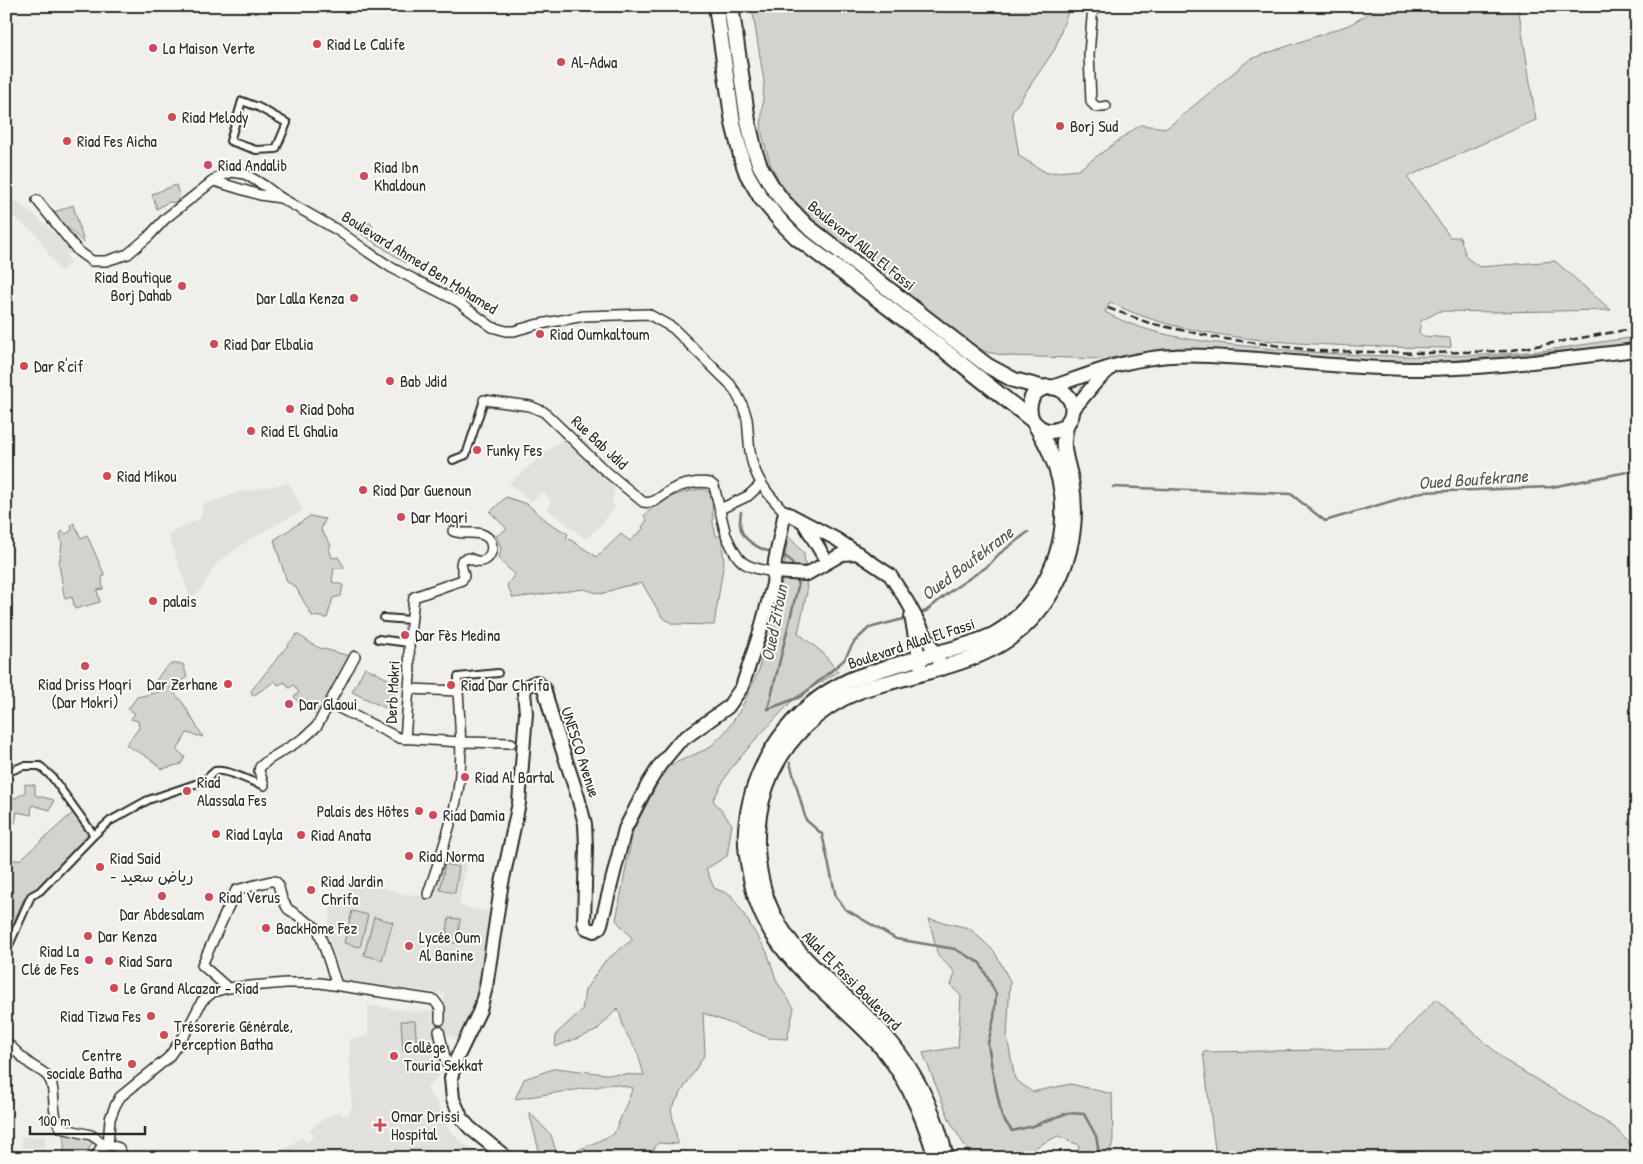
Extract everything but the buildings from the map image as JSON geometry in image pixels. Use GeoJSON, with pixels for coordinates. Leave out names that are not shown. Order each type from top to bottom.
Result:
{"type":"FeatureCollection","features":[{"type":"Feature","properties":{"kind":"main road","name":"Boulevard Allal El Fassi"},"geometry":{"type":"LineString","coordinates":[[716,6],[736,142],[747,174],[766,204],[796,237],[944,350],[1033,422],[1049,449],[1060,482],[1064,518],[1060,546],[1040,590],[1028,606],[1009,625],[995,634],[976,642],[850,680],[815,702],[794,721],[774,746],[762,767],[749,805],[746,851],[750,878],[756,901],[766,913],[775,940],[786,955],[805,974],[852,1011],[877,1042],[902,1077],[921,1115],[936,1158]]}},
{"type":"Feature","properties":{"kind":"main road","name":"Boulevard Allal El Fassi"},"geometry":{"type":"LineString","coordinates":[[731,6],[748,121],[755,152],[766,177],[782,200],[806,226],[988,366],[1014,380],[1048,388]]}},
{"type":"Feature","properties":{"kind":"main road"},"geometry":{"type":"LineString","coordinates":[[1113,366],[1092,387],[1070,417],[1057,430],[1051,431],[1040,428],[1033,422],[1029,414],[1030,401],[1034,395],[1048,388],[1113,366],[1147,358],[1183,356],[1228,357],[1410,369],[1482,367],[1637,350]]}},
{"type":"Feature","properties":{"kind":"main road"},"geometry":{"type":"LineString","coordinates":[[766,913],[757,857],[757,830],[761,805],[766,784],[778,760],[796,736],[813,718],[832,704],[858,691],[958,664],[1002,645],[1026,626],[1059,581],[1070,549],[1074,519],[1070,480],[1063,446],[1070,417],[1070,400],[1058,388],[1048,388]]}},
{"type":"Feature","properties":{"kind":"main road"},"geometry":{"type":"LineString","coordinates":[[778,569],[778,543],[785,512]]}},
{"type":"Feature","properties":{"kind":"main road","name":"Boulevard Ahmed Ben Mohamed"},"geometry":{"type":"LineString","coordinates":[[785,512],[858,553],[890,575],[943,668]]}},
{"type":"Feature","properties":{"kind":"main road"},"geometry":{"type":"LineString","coordinates":[[804,522],[827,562]]}},
{"type":"Feature","properties":{"kind":"main road","name":"Rue Bab Jdid"},"geometry":{"type":"LineString","coordinates":[[778,569],[807,574],[842,554],[858,553]]}},
{"type":"Feature","properties":{"kind":"main road","name":"UNESCO Avenue"},"geometry":{"type":"LineString","coordinates":[[507,1158],[470,1128],[462,1119],[453,1099],[451,1083],[456,1060],[484,998],[501,888],[519,804],[517,743],[526,713],[524,692],[527,686],[536,682],[544,688],[582,811],[586,847],[584,923],[589,930],[597,930],[601,924],[626,829],[648,784],[660,764],[679,742],[728,707],[742,688],[778,569]]}},
{"type":"Feature","properties":{"kind":"main road","name":"Boulevard Ahmed Ben Mohamed"},"geometry":{"type":"LineString","coordinates":[[908,604],[922,674]]}},
{"type":"Feature","properties":{"kind":"main road","name":"Allal El Fassi Boulevard"},"geometry":{"type":"LineString","coordinates":[[852,1011],[897,1051],[915,1079],[941,1136],[946,1158]]}},
{"type":"Feature","properties":{"kind":"street"},"geometry":{"type":"LineString","coordinates":[[1093,6],[1089,54],[1091,102],[1096,107],[1106,106]]}},
{"type":"Feature","properties":{"kind":"street"},"geometry":{"type":"LineString","coordinates":[[242,101],[287,123],[276,149],[256,150],[230,141],[234,129],[242,101]]}},
{"type":"Feature","properties":{"kind":"street"},"geometry":{"type":"LineString","coordinates":[[37,200],[78,251],[92,262],[106,261],[128,254],[196,193],[227,173],[246,176],[281,198]]}},
{"type":"Feature","properties":{"kind":"street"},"geometry":{"type":"LineString","coordinates":[[242,189],[251,184],[246,176]]}},
{"type":"Feature","properties":{"kind":"street"},"geometry":{"type":"LineString","coordinates":[[214,181],[281,198]]}},
{"type":"Feature","properties":{"kind":"street","name":"Boulevard Ahmed Ben Mohamed"},"geometry":{"type":"LineString","coordinates":[[281,198],[339,231],[392,268],[457,301],[485,323],[506,331],[514,331],[584,316],[644,314],[663,321],[673,328],[705,359],[730,384],[737,394],[747,419],[752,463],[761,484],[785,512]]}},
{"type":"Feature","properties":{"kind":"street","name":"Rue Bab Jdid"},"geometry":{"type":"LineString","coordinates":[[453,460],[466,455],[484,400],[530,406],[544,412],[601,467],[643,502],[650,503],[672,489],[690,484],[710,483],[714,486],[725,533],[734,552],[754,569],[778,569]]}},
{"type":"Feature","properties":{"kind":"street"},"geometry":{"type":"LineString","coordinates":[[720,509],[748,496],[761,484]]}},
{"type":"Feature","properties":{"kind":"street","name":"Derb Mokri"},"geometry":{"type":"LineString","coordinates":[[405,739],[410,675],[409,643],[414,597],[462,580],[464,576],[462,560],[470,558],[477,562],[482,562],[490,555],[491,543],[488,537],[481,534],[460,534],[453,531]]}},
{"type":"Feature","properties":{"kind":"street"},"geometry":{"type":"LineString","coordinates":[[384,618],[411,620]]}},
{"type":"Feature","properties":{"kind":"street"},"geometry":{"type":"LineString","coordinates":[[378,639],[409,643]]}},
{"type":"Feature","properties":{"kind":"street"},"geometry":{"type":"LineString","coordinates":[[6,952],[31,896],[40,891],[110,821],[138,804],[204,781],[215,771],[223,770],[254,783],[264,785],[259,770],[260,767],[304,738],[317,726],[355,656]]}},
{"type":"Feature","properties":{"kind":"street"},"geometry":{"type":"LineString","coordinates":[[428,894],[458,790],[460,742],[458,677],[498,673]]}},
{"type":"Feature","properties":{"kind":"street"},"geometry":{"type":"LineString","coordinates":[[408,689],[458,691]]}},
{"type":"Feature","properties":{"kind":"street"},"geometry":{"type":"LineString","coordinates":[[329,702],[399,738],[517,743]]}},
{"type":"Feature","properties":{"kind":"street"},"geometry":{"type":"LineString","coordinates":[[6,773],[23,766],[40,766],[52,777],[94,835]]}},
{"type":"Feature","properties":{"kind":"street"},"geometry":{"type":"LineString","coordinates":[[228,988],[202,965],[236,890],[275,881],[288,909],[318,929],[337,985]]}},
{"type":"Feature","properties":{"kind":"street"},"geometry":{"type":"LineString","coordinates":[[107,1145],[110,1119],[120,1097],[168,1058],[185,1034],[203,998],[213,992],[228,988],[293,983],[337,985],[434,1000],[440,1008],[440,1020]]}},
{"type":"Feature","properties":{"kind":"street"},"geometry":{"type":"LineString","coordinates":[[439,1031],[446,1062],[452,1073]]}},
{"type":"Feature","properties":{"kind":"street"},"geometry":{"type":"LineString","coordinates":[[6,1042],[30,1064],[46,1073],[53,1091],[55,1117],[61,1128],[91,1135],[107,1145],[119,1148],[124,1158]]}},
{"type":"Feature","properties":{"kind":"street"},"geometry":{"type":"LineString","coordinates":[[96,1158],[100,1149],[107,1145]]}},
{"type":"Feature","properties":{"kind":"shaded area"},"geometry":{"type":"Polygon","coordinates":[[[749,6],[1070,6],[1055,49],[1012,112],[1019,156],[1047,173],[1078,170],[1140,125],[1167,128],[1250,59],[1349,25],[1382,6],[1518,6],[1536,120],[1407,177],[1450,237],[1460,237],[1466,257],[1479,267],[1555,261],[1611,310],[1440,311],[1421,321],[1419,333],[1424,336],[1450,338],[1451,347],[1444,348],[1325,345],[1253,339],[1180,327],[1144,317],[1110,302],[1105,312],[1140,327],[1178,337],[1236,345],[1326,353],[1468,356],[1539,351],[1637,337],[1637,344],[1435,362],[1345,360],[1178,348],[1102,359],[1008,356],[986,352],[972,344],[887,279],[801,210],[782,186],[770,164],[761,130],[764,81],[753,14],[749,6]]]}},
{"type":"Feature","properties":{"kind":"shaded area"},"geometry":{"type":"Polygon","coordinates":[[[176,185],[179,195],[177,203],[168,202],[157,209],[152,194],[176,185]]]}},
{"type":"Feature","properties":{"kind":"shaded area"},"geometry":{"type":"Polygon","coordinates":[[[6,197],[17,202],[58,237],[71,253],[66,256],[71,263],[60,272],[36,234],[6,211],[6,197]]]}},
{"type":"Feature","properties":{"kind":"shaded area"},"geometry":{"type":"Polygon","coordinates":[[[73,205],[84,243],[52,213],[73,205]]]}},
{"type":"Feature","properties":{"kind":"shaded area"},"geometry":{"type":"Polygon","coordinates":[[[370,222],[379,240],[385,237],[406,263],[360,233],[370,222]]]}},
{"type":"Feature","properties":{"kind":"shaded area"},"geometry":{"type":"Polygon","coordinates":[[[562,439],[615,486],[612,503],[615,507],[600,526],[586,539],[547,509],[551,501],[543,492],[530,502],[509,483],[562,439]]]}},
{"type":"Feature","properties":{"kind":"shaded area"},"geometry":{"type":"Polygon","coordinates":[[[289,483],[303,510],[250,539],[217,563],[200,591],[190,597],[168,534],[201,518],[202,505],[240,492],[289,483]]]}},
{"type":"Feature","properties":{"kind":"shaded area"},"geometry":{"type":"Polygon","coordinates":[[[704,489],[712,494],[713,523],[716,536],[721,536],[724,561],[714,625],[673,624],[662,617],[642,583],[621,587],[601,594],[584,589],[513,598],[507,585],[515,574],[499,560],[501,548],[496,536],[507,529],[490,512],[506,497],[527,504],[548,522],[568,534],[566,537],[597,557],[621,534],[630,541],[643,529],[642,527],[647,520],[644,516],[664,500],[679,494],[704,489]]]}},
{"type":"Feature","properties":{"kind":"shaded area"},"geometry":{"type":"Polygon","coordinates":[[[310,516],[325,519],[321,530],[331,545],[329,549],[332,558],[338,557],[345,568],[334,568],[332,582],[343,585],[341,596],[333,598],[327,618],[312,616],[295,586],[287,582],[274,540],[310,516]]]}},
{"type":"Feature","properties":{"kind":"shaded area"},"geometry":{"type":"Polygon","coordinates":[[[74,523],[81,538],[87,535],[105,576],[102,577],[103,589],[97,590],[100,602],[75,609],[72,597],[65,599],[59,564],[62,543],[60,534],[62,531],[66,534],[72,530],[71,525],[74,523]]]}},
{"type":"Feature","properties":{"kind":"shaded area"},"geometry":{"type":"Polygon","coordinates":[[[788,536],[804,553],[807,592],[798,633],[823,653],[838,672],[796,697],[755,740],[729,771],[713,800],[732,824],[727,856],[706,869],[714,888],[731,895],[743,913],[767,952],[777,982],[794,1008],[787,1039],[769,1038],[703,1013],[705,1054],[671,1109],[678,1144],[658,1143],[648,1158],[561,1158],[614,1134],[633,1088],[614,1084],[515,1099],[524,1079],[556,1068],[605,1074],[644,1075],[638,1054],[624,1029],[618,1008],[596,1031],[555,1047],[556,1034],[582,1010],[585,990],[605,961],[633,939],[616,920],[633,831],[666,767],[709,748],[726,731],[741,709],[759,670],[768,623],[781,587],[788,536]]]}},
{"type":"Feature","properties":{"kind":"shaded area"},"geometry":{"type":"Polygon","coordinates":[[[297,634],[317,647],[353,657],[318,716],[306,707],[303,709],[294,696],[299,693],[294,685],[289,688],[285,682],[278,685],[275,681],[253,696],[251,691],[297,634]]]}},
{"type":"Feature","properties":{"kind":"shaded area"},"geometry":{"type":"Polygon","coordinates":[[[170,664],[183,664],[187,677],[170,688],[183,703],[203,737],[187,733],[177,750],[185,757],[181,764],[162,769],[149,758],[126,745],[139,728],[138,721],[131,719],[135,713],[128,709],[137,697],[159,692],[155,683],[170,664]]]}},
{"type":"Feature","properties":{"kind":"shaded area"},"geometry":{"type":"Polygon","coordinates":[[[365,667],[399,685],[387,709],[352,692],[365,667]]]}},
{"type":"Feature","properties":{"kind":"shaded area"},"geometry":{"type":"Polygon","coordinates":[[[25,784],[35,785],[35,795],[54,800],[50,810],[32,805],[31,815],[17,812],[15,823],[6,822],[6,799],[15,798],[25,793],[25,784]]]}},
{"type":"Feature","properties":{"kind":"shaded area"},"geometry":{"type":"Polygon","coordinates":[[[75,811],[93,835],[81,844],[42,888],[31,893],[23,900],[6,941],[6,862],[21,859],[75,811]]]}},
{"type":"Feature","properties":{"kind":"shaded area","name":"Lycée Oum Al Banine"},"geometry":{"type":"Polygon","coordinates":[[[444,852],[467,858],[459,906],[490,912],[479,996],[458,1039],[441,1032],[445,994],[343,980],[327,932],[332,902],[366,876],[375,885],[402,893],[431,898],[444,852]]]}},
{"type":"Feature","properties":{"kind":"shaded area"},"geometry":{"type":"Polygon","coordinates":[[[445,864],[459,867],[455,893],[440,890],[445,864]]]}},
{"type":"Feature","properties":{"kind":"shaded area"},"geometry":{"type":"Polygon","coordinates":[[[352,911],[368,915],[360,947],[344,943],[352,911]]]}},
{"type":"Feature","properties":{"kind":"shaded area"},"geometry":{"type":"Polygon","coordinates":[[[374,917],[393,922],[382,960],[364,955],[374,917]]]}},
{"type":"Feature","properties":{"kind":"shaded area"},"geometry":{"type":"Polygon","coordinates":[[[449,918],[460,919],[457,943],[445,942],[449,918]]]}},
{"type":"Feature","properties":{"kind":"shaded area"},"geometry":{"type":"Polygon","coordinates":[[[929,919],[969,928],[994,951],[1010,981],[1007,1037],[1015,1079],[1032,1092],[1071,1084],[1112,1094],[1113,1140],[1109,1158],[1077,1158],[1079,1145],[1058,1136],[1036,1147],[1032,1158],[972,1158],[950,1121],[923,1053],[958,1047],[961,996],[951,986],[955,972],[938,956],[929,919]]]}},
{"type":"Feature","properties":{"kind":"shaded area"},"geometry":{"type":"Polygon","coordinates":[[[1436,999],[1506,1061],[1614,1127],[1637,1151],[1637,1158],[1216,1158],[1203,1052],[1388,1049],[1436,999]]]}},
{"type":"Feature","properties":{"kind":"shaded area"},"geometry":{"type":"Polygon","coordinates":[[[368,1005],[417,1012],[433,1010],[431,1019],[437,1020],[436,1031],[441,1074],[427,1088],[432,1098],[436,1100],[447,1127],[464,1144],[486,1158],[277,1158],[278,1153],[302,1138],[307,1143],[314,1135],[309,1130],[326,1117],[341,1112],[342,1116],[350,1114],[349,1110],[352,1109],[349,1039],[368,1036],[368,1005]]]}},
{"type":"Feature","properties":{"kind":"shaded area"},"geometry":{"type":"Polygon","coordinates":[[[401,1021],[415,1021],[417,1050],[403,1051],[401,1021]]]}},
{"type":"Feature","properties":{"kind":"shaded area"},"geometry":{"type":"Polygon","coordinates":[[[529,1112],[551,1135],[558,1158],[541,1158],[529,1112]]]}},
{"type":"Feature","properties":{"kind":"shaded area"},"geometry":{"type":"Polygon","coordinates":[[[64,1129],[95,1139],[89,1148],[86,1158],[64,1158],[64,1129]]]}},
{"type":"Feature","properties":{"kind":"shaded area"},"geometry":{"type":"Polygon","coordinates":[[[45,1136],[46,1147],[22,1148],[21,1137],[45,1136]]]}},
{"type":"Feature","properties":{"kind":"waterway","name":"Oued Boufekrane"},"geometry":{"type":"LineString","coordinates":[[1113,487],[1291,494],[1325,521],[1422,492],[1552,487],[1637,470]]}},
{"type":"Feature","properties":{"kind":"waterway","name":"Oued Zitoun"},"geometry":{"type":"LineString","coordinates":[[741,512],[740,525],[744,536],[764,550],[773,552]]}},
{"type":"Feature","properties":{"kind":"waterway","name":"Oued Boufekrane"},"geometry":{"type":"LineString","coordinates":[[919,614],[926,611],[952,590],[988,566],[999,554],[1028,532]]}},
{"type":"Feature","properties":{"kind":"waterway","name":"Oued Zitoun"},"geometry":{"type":"LineString","coordinates":[[780,553],[790,560],[795,569]]}},
{"type":"Feature","properties":{"kind":"waterway","name":"Oued Zitoun"},"geometry":{"type":"LineString","coordinates":[[768,709],[798,586],[796,577]]}},
{"type":"Feature","properties":{"kind":"waterway","name":"Oued Boufekrane"},"geometry":{"type":"LineString","coordinates":[[768,709],[800,697],[844,660],[854,642],[869,628],[907,618]]}},
{"type":"Feature","properties":{"kind":"waterway"},"geometry":{"type":"LineString","coordinates":[[790,763],[806,820],[822,834],[836,897],[845,909],[896,939],[955,949],[980,963],[996,994],[994,1018],[988,1043],[1002,1117],[1012,1131],[1033,1126],[1067,1113],[1084,1114],[1096,1136],[1100,1158]]}},
{"type":"Feature","properties":{"kind":"railway"},"geometry":{"type":"LineString","coordinates":[[1108,308],[1149,323],[1218,338],[1319,351],[1426,353],[1507,351],[1637,328]]}},
{"type":"Feature","properties":{"kind":"place","name":"Riad Le Calife"},"geometry":{"type":"Point","coordinates":[317,44]}},
{"type":"Feature","properties":{"kind":"place","name":"La Maison Verte"},"geometry":{"type":"Point","coordinates":[153,48]}},
{"type":"Feature","properties":{"kind":"place","name":"Al-Adwa"},"geometry":{"type":"Point","coordinates":[561,62]}},
{"type":"Feature","properties":{"kind":"place","name":"Riad Melody"},"geometry":{"type":"Point","coordinates":[172,117]}},
{"type":"Feature","properties":{"kind":"place","name":"Borj Sud"},"geometry":{"type":"Point","coordinates":[1060,126]}},
{"type":"Feature","properties":{"kind":"place","name":"Riad Fes Aicha"},"geometry":{"type":"Point","coordinates":[67,141]}},
{"type":"Feature","properties":{"kind":"place","name":"Riad Andalib"},"geometry":{"type":"Point","coordinates":[208,165]}},
{"type":"Feature","properties":{"kind":"place","name":"Riad Ibn Khaldoun"},"geometry":{"type":"Point","coordinates":[364,176]}},
{"type":"Feature","properties":{"kind":"place","name":"Riad Boutique Borj Dahab"},"geometry":{"type":"Point","coordinates":[182,286]}},
{"type":"Feature","properties":{"kind":"place","name":"Dar Lalla Kenza"},"geometry":{"type":"Point","coordinates":[354,298]}},
{"type":"Feature","properties":{"kind":"place","name":"Riad Oumkaltoum"},"geometry":{"type":"Point","coordinates":[540,334]}},
{"type":"Feature","properties":{"kind":"place","name":"Riad Dar Elbalia"},"geometry":{"type":"Point","coordinates":[214,344]}},
{"type":"Feature","properties":{"kind":"place","name":"Dar R'cif"},"geometry":{"type":"Point","coordinates":[24,366]}},
{"type":"Feature","properties":{"kind":"place","name":"Bab Jdid"},"geometry":{"type":"Point","coordinates":[390,381]}},
{"type":"Feature","properties":{"kind":"place","name":"Riad Doha"},"geometry":{"type":"Point","coordinates":[290,409]}},
{"type":"Feature","properties":{"kind":"place","name":"Riad El Ghalia"},"geometry":{"type":"Point","coordinates":[251,431]}},
{"type":"Feature","properties":{"kind":"place","name":"Funky Fes"},"geometry":{"type":"Point","coordinates":[477,450]}},
{"type":"Feature","properties":{"kind":"place","name":"Riad Mikou"},"geometry":{"type":"Point","coordinates":[107,476]}},
{"type":"Feature","properties":{"kind":"place","name":"Riad Dar Guenoun"},"geometry":{"type":"Point","coordinates":[363,490]}},
{"type":"Feature","properties":{"kind":"place","name":"Dar Moqri"},"geometry":{"type":"Point","coordinates":[401,517]}},
{"type":"Feature","properties":{"kind":"place","name":"palais"},"geometry":{"type":"Point","coordinates":[153,601]}},
{"type":"Feature","properties":{"kind":"place","name":"Dar Fès Medina"},"geometry":{"type":"Point","coordinates":[405,635]}},
{"type":"Feature","properties":{"kind":"place","name":"Riad Driss Moqri (Dar Mokri)"},"geometry":{"type":"Point","coordinates":[85,666]}},
{"type":"Feature","properties":{"kind":"place","name":"Dar Zerhane"},"geometry":{"type":"Point","coordinates":[228,684]}},
{"type":"Feature","properties":{"kind":"place","name":"Riad Dar Chrifa"},"geometry":{"type":"Point","coordinates":[451,685]}},
{"type":"Feature","properties":{"kind":"place","name":"Dar Glaoui"},"geometry":{"type":"Point","coordinates":[289,704]}},
{"type":"Feature","properties":{"kind":"place","name":"Riad Al Bartal"},"geometry":{"type":"Point","coordinates":[465,777]}},
{"type":"Feature","properties":{"kind":"place","name":"Riad Alassala Fes"},"geometry":{"type":"Point","coordinates":[187,791]}},
{"type":"Feature","properties":{"kind":"place","name":"Palais des Hôtes"},"geometry":{"type":"Point","coordinates":[419,811]}},
{"type":"Feature","properties":{"kind":"place","name":"Riad Damia"},"geometry":{"type":"Point","coordinates":[433,815]}},
{"type":"Feature","properties":{"kind":"place","name":"Riad Layla"},"geometry":{"type":"Point","coordinates":[216,834]}},
{"type":"Feature","properties":{"kind":"place","name":"Riad Anata"},"geometry":{"type":"Point","coordinates":[301,835]}},
{"type":"Feature","properties":{"kind":"place","name":"Riad Norma"},"geometry":{"type":"Point","coordinates":[409,856]}},
{"type":"Feature","properties":{"kind":"place","name":"Riad Said - رياض سعيد"},"geometry":{"type":"Point","coordinates":[100,867]}},
{"type":"Feature","properties":{"kind":"place","name":"Riad Jardin Chrifa"},"geometry":{"type":"Point","coordinates":[311,890]}},
{"type":"Feature","properties":{"kind":"place","name":"Dar Abdesalam"},"geometry":{"type":"Point","coordinates":[162,896]}},
{"type":"Feature","properties":{"kind":"place","name":"Riad Verus"},"geometry":{"type":"Point","coordinates":[209,897]}},
{"type":"Feature","properties":{"kind":"place","name":"BackHome Fez"},"geometry":{"type":"Point","coordinates":[266,928]}},
{"type":"Feature","properties":{"kind":"place","name":"Dar Kenza"},"geometry":{"type":"Point","coordinates":[88,936]}},
{"type":"Feature","properties":{"kind":"place","name":"Lycée Oum Al Banine"},"geometry":{"type":"Point","coordinates":[409,946]}},
{"type":"Feature","properties":{"kind":"place","name":"Riad La Clé de Fes"},"geometry":{"type":"Point","coordinates":[89,960]}},
{"type":"Feature","properties":{"kind":"place","name":"Riad Sara"},"geometry":{"type":"Point","coordinates":[109,961]}},
{"type":"Feature","properties":{"kind":"place","name":"Le Grand Alcazar - Riad"},"geometry":{"type":"Point","coordinates":[114,988]}},
{"type":"Feature","properties":{"kind":"place","name":"Riad Tizwa Fes"},"geometry":{"type":"Point","coordinates":[151,1016]}},
{"type":"Feature","properties":{"kind":"place","name":"Trésorerie Générale, Perception Batha"},"geometry":{"type":"Point","coordinates":[164,1035]}},
{"type":"Feature","properties":{"kind":"place","name":"Collège Touria Sekkat"},"geometry":{"type":"Point","coordinates":[394,1056]}},
{"type":"Feature","properties":{"kind":"place","name":"Centre sociale Batha"},"geometry":{"type":"Point","coordinates":[132,1064]}},
{"type":"Feature","properties":{"kind":"place","name":"Omar Drissi Hospital"},"geometry":{"type":"Point","coordinates":[380,1125]}}]}
